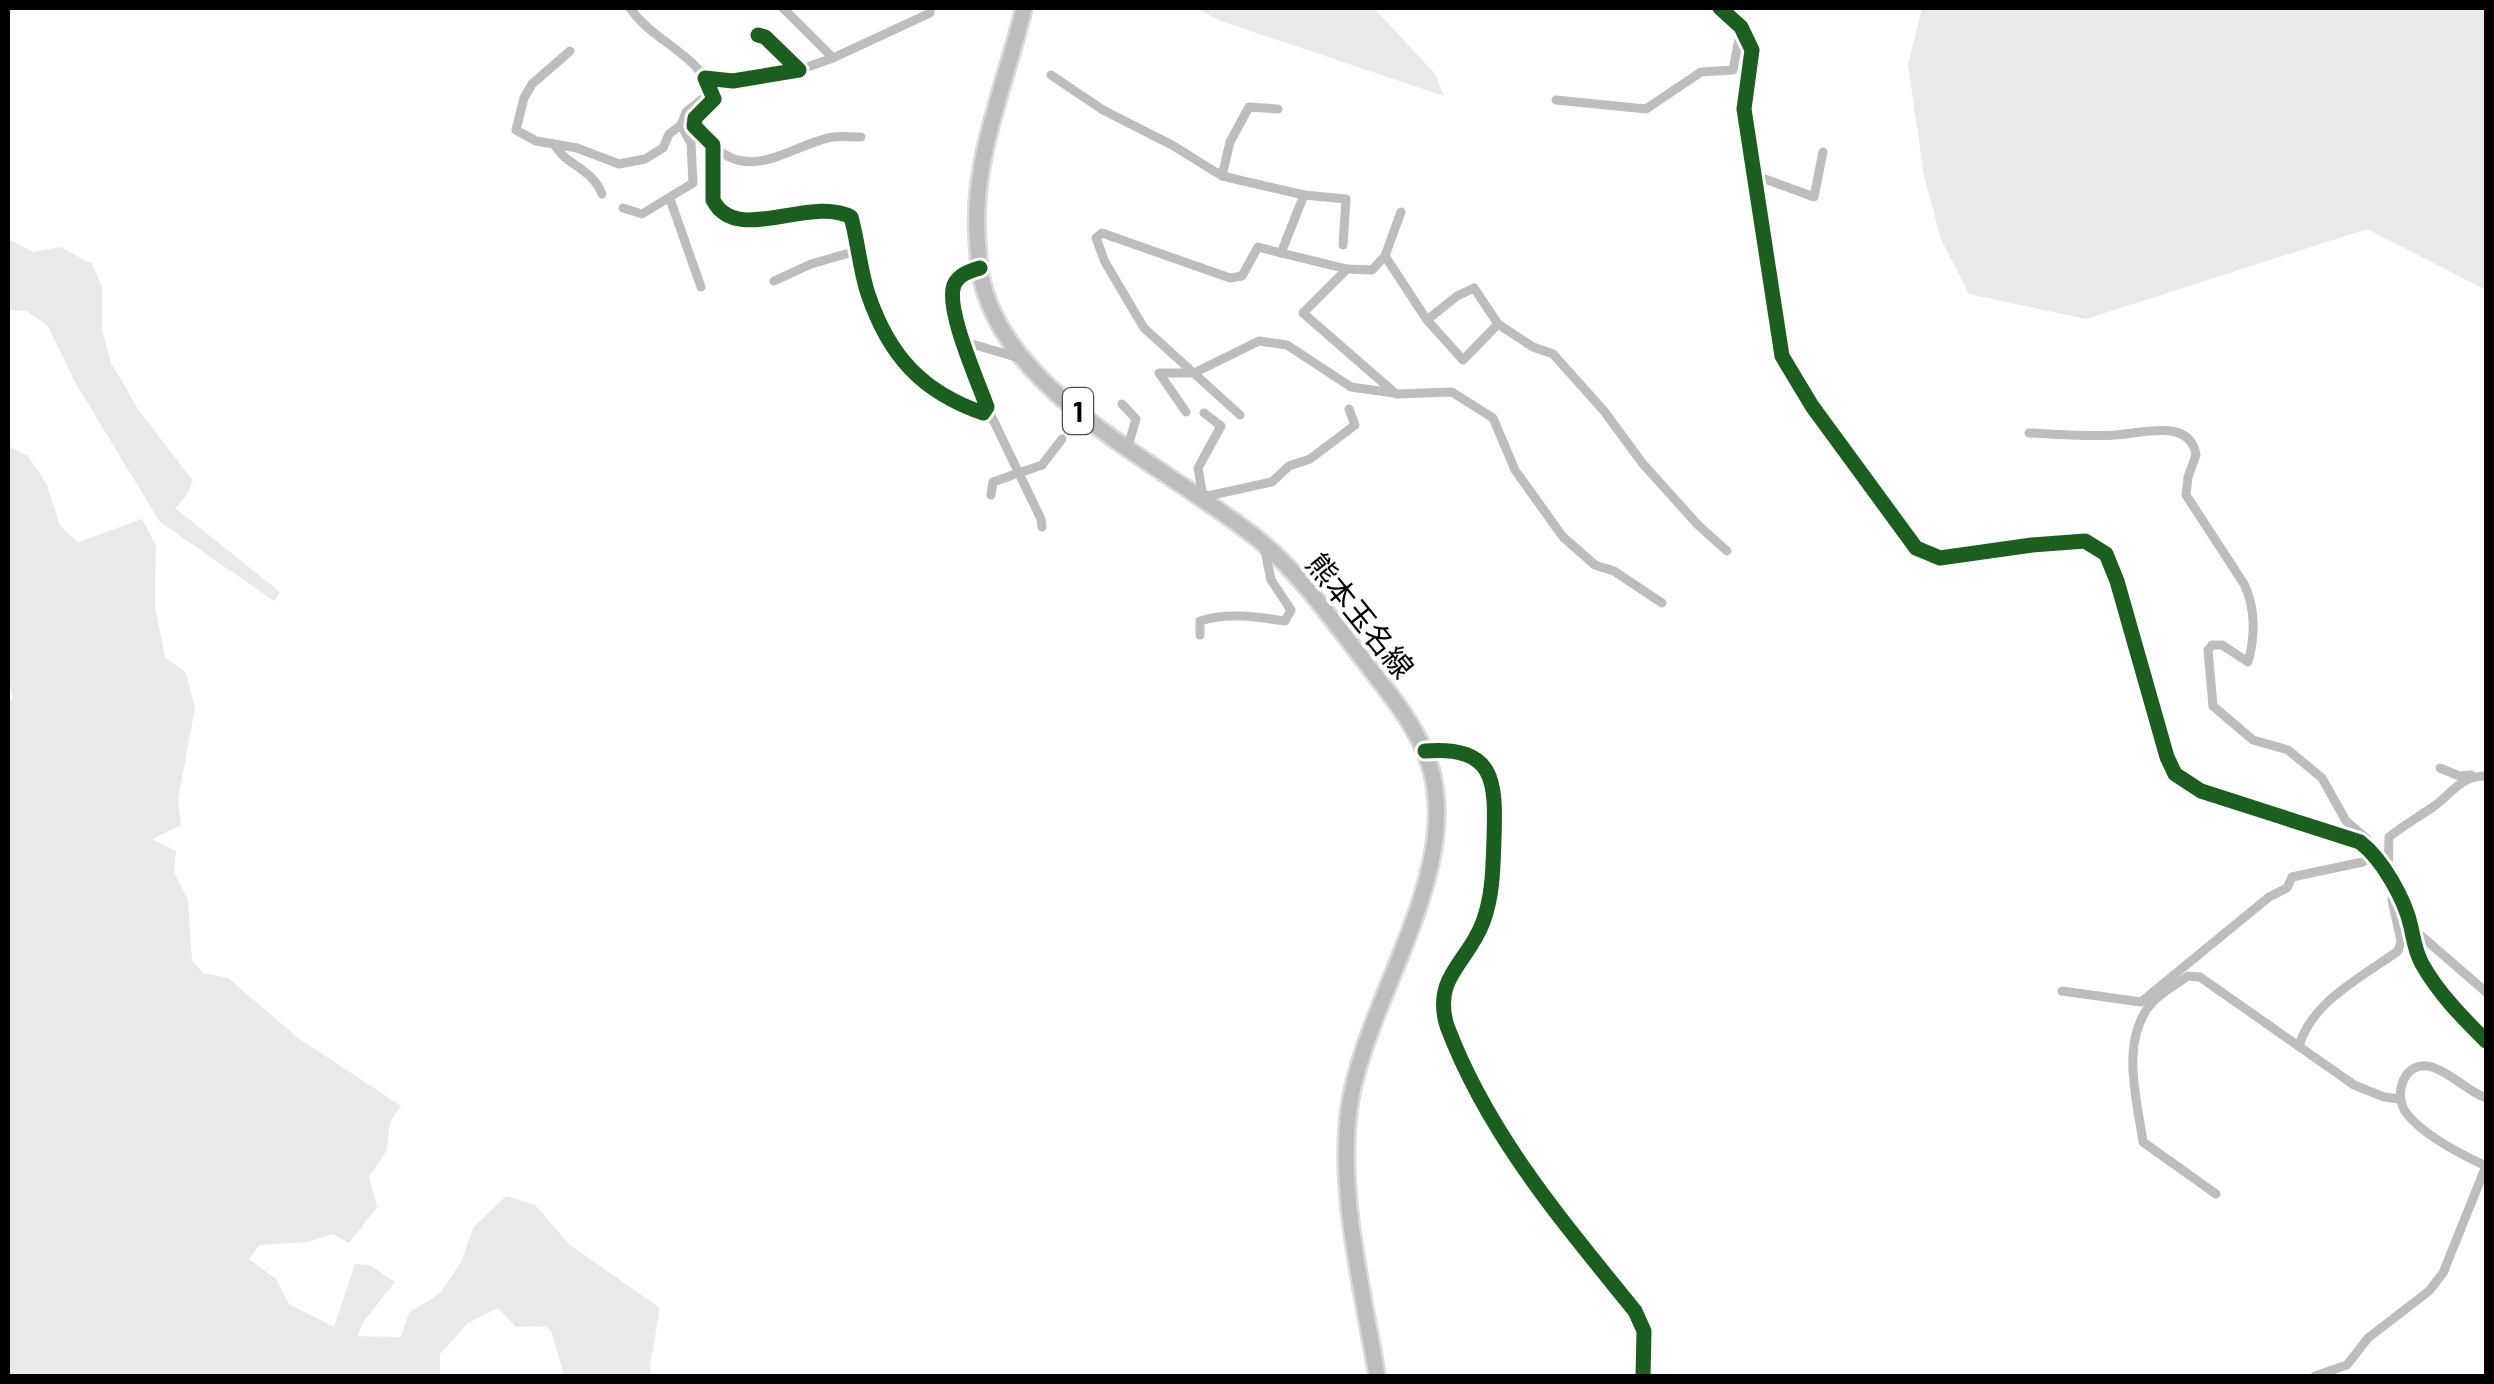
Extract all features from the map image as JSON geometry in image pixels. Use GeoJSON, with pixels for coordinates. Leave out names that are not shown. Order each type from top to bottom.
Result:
{"type":"FeatureCollection","features":[{"type":"Feature","properties":{"kind":"main road","name":"熊本玉名線"},"geometry":{"type":"LineString","coordinates":[[1024,8],[980,186],[976,228],[980,268],[996,317],[1022,359],[1057,395],[1263,543],[1314,596],[1402,710],[1425,752],[1438,806],[1434,848],[1350,1106],[1346,1168],[1377,1376]]}},
{"type":"Feature","properties":{"kind":"street"},"geometry":{"type":"LineString","coordinates":[[630,8],[660,40],[700,69],[706,78],[714,100],[695,118],[694,126],[722,154],[740,162],[757,163],[830,137],[860,136]]}},
{"type":"Feature","properties":{"kind":"street"},"geometry":{"type":"LineString","coordinates":[[783,8],[833,58]]}},
{"type":"Feature","properties":{"kind":"street"},"geometry":{"type":"LineString","coordinates":[[706,78],[733,81],[798,70],[930,13],[930,8]]}},
{"type":"Feature","properties":{"kind":"street"},"geometry":{"type":"LineString","coordinates":[[1720,8],[1741,27],[1752,50],[1744,109],[1782,356],[1812,406],[1916,548],[1940,558],[2085,542],[2106,554],[2175,774],[2200,791],[2360,842],[2372,852],[2388,874],[2421,962],[2445,1000],[2486,1041]]}},
{"type":"Feature","properties":{"kind":"street"},"geometry":{"type":"LineString","coordinates":[[1556,100],[1646,109],[1701,72],[1733,70],[1741,27]]}},
{"type":"Feature","properties":{"kind":"street"},"geometry":{"type":"LineString","coordinates":[[758,35],[765,37],[798,70]]}},
{"type":"Feature","properties":{"kind":"street"},"geometry":{"type":"LineString","coordinates":[[570,51],[532,84],[524,98],[516,130],[536,141],[577,148],[619,164],[645,158],[662,148],[686,112],[710,92]]}},
{"type":"Feature","properties":{"kind":"street"},"geometry":{"type":"LineString","coordinates":[[1051,74],[1103,110],[1222,176],[1304,195],[1346,200],[1343,245]]}},
{"type":"Feature","properties":{"kind":"street"},"geometry":{"type":"LineString","coordinates":[[1222,176],[1230,142],[1249,107],[1278,109]]}},
{"type":"Feature","properties":{"kind":"street"},"geometry":{"type":"LineString","coordinates":[[623,208],[642,214],[693,183],[691,143],[680,124]]}},
{"type":"Feature","properties":{"kind":"street"},"geometry":{"type":"LineString","coordinates":[[554,144],[558,152],[598,183],[602,194]]}},
{"type":"Feature","properties":{"kind":"street"},"geometry":{"type":"LineString","coordinates":[[713,145],[713,200],[726,216],[740,222],[824,208],[851,217],[866,291],[904,362],[927,386],[950,402],[983,413],[987,407]]}},
{"type":"Feature","properties":{"kind":"street"},"geometry":{"type":"LineString","coordinates":[[1754,176],[1814,198],[1823,152]]}},
{"type":"Feature","properties":{"kind":"street"},"geometry":{"type":"LineString","coordinates":[[1280,253],[1304,195]]}},
{"type":"Feature","properties":{"kind":"street"},"geometry":{"type":"LineString","coordinates":[[670,198],[701,287]]}},
{"type":"Feature","properties":{"kind":"street"},"geometry":{"type":"LineString","coordinates":[[1240,415],[1144,328],[1105,262],[1096,238],[1102,233],[1230,278],[1242,276],[1258,247],[1347,269],[1372,270],[1385,256],[1401,212]]}},
{"type":"Feature","properties":{"kind":"street"},"geometry":{"type":"LineString","coordinates":[[774,282],[810,264],[860,250]]}},
{"type":"Feature","properties":{"kind":"street"},"geometry":{"type":"LineString","coordinates":[[1385,256],[1427,320],[1463,360],[1498,324]]}},
{"type":"Feature","properties":{"kind":"street"},"geometry":{"type":"LineString","coordinates":[[980,268],[962,274],[954,286],[954,307],[987,407],[1042,526]]}},
{"type":"Feature","properties":{"kind":"street"},"geometry":{"type":"LineString","coordinates":[[1347,269],[1303,314],[1396,394]]}},
{"type":"Feature","properties":{"kind":"street"},"geometry":{"type":"LineString","coordinates":[[1427,320],[1474,288],[1498,324],[1533,348],[1553,354],[1604,410],[1643,464],[1727,551]]}},
{"type":"Feature","properties":{"kind":"street"},"geometry":{"type":"LineString","coordinates":[[1186,412],[1159,373],[1194,372],[1259,341],[1287,345],[1351,386],[1396,394],[1452,392],[1493,418],[1515,470],[1563,537],[1595,565],[1614,571],[1662,603]]}},
{"type":"Feature","properties":{"kind":"street"},"geometry":{"type":"LineString","coordinates":[[965,342],[1022,359]]}},
{"type":"Feature","properties":{"kind":"street"},"geometry":{"type":"LineString","coordinates":[[1122,404],[1136,419],[1128,446]]}},
{"type":"Feature","properties":{"kind":"street"},"geometry":{"type":"LineString","coordinates":[[1204,413],[1221,426],[1198,468],[1202,497],[1272,482],[1289,466],[1310,458],[1355,425],[1349,409]]}},
{"type":"Feature","properties":{"kind":"street"},"geometry":{"type":"LineString","coordinates":[[2029,434],[2113,436],[2154,429],[2182,434],[2190,440],[2196,455],[2186,495],[2244,584],[2250,597],[2254,630],[2248,662],[2222,645],[2208,650],[2213,706],[2254,740],[2288,750],[2322,778],[2346,821],[2367,839],[2372,852]]}},
{"type":"Feature","properties":{"kind":"street"},"geometry":{"type":"LineString","coordinates":[[991,495],[993,482],[1042,465],[1062,438]]}},
{"type":"Feature","properties":{"kind":"street"},"geometry":{"type":"LineString","coordinates":[[1200,635],[1200,621],[1210,618],[1251,616],[1285,621],[1291,610],[1271,580],[1263,543]]}},
{"type":"Feature","properties":{"kind":"street"},"geometry":{"type":"LineString","coordinates":[[1425,752],[1464,752],[1478,760],[1492,784],[1497,805],[1492,890],[1478,933],[1449,976],[1443,992],[1442,1010],[1447,1026],[1512,1155],[1636,1310],[1644,1331],[1643,1376]]}},
{"type":"Feature","properties":{"kind":"street"},"geometry":{"type":"LineString","coordinates":[[2440,768],[2459,776],[2483,775]]}},
{"type":"Feature","properties":{"kind":"street"},"geometry":{"type":"LineString","coordinates":[[2388,874],[2389,837],[2435,806],[2454,786],[2483,775]]}},
{"type":"Feature","properties":{"kind":"street"},"geometry":{"type":"LineString","coordinates":[[2062,991],[2141,1002],[2269,897],[2287,888],[2292,877],[2363,862],[2372,852]]}},
{"type":"Feature","properties":{"kind":"street"},"geometry":{"type":"LineString","coordinates":[[2299,1046],[2308,1023],[2328,1002],[2398,952],[2401,941],[2392,900],[2396,894]]}},
{"type":"Feature","properties":{"kind":"street"},"geometry":{"type":"LineString","coordinates":[[2411,927],[2486,992]]}},
{"type":"Feature","properties":{"kind":"street"},"geometry":{"type":"LineString","coordinates":[[2216,1194],[2143,1142],[2132,1064],[2134,1045],[2148,1008],[2179,983],[2194,976],[2354,1085],[2384,1097],[2399,1098]]}},
{"type":"Feature","properties":{"kind":"street"},"geometry":{"type":"LineString","coordinates":[[2315,1376],[2346,1365],[2368,1338],[2436,1282],[2486,1166],[2456,1152],[2408,1115],[2399,1098],[2408,1072],[2420,1066],[2434,1068],[2486,1098]]}},
{"type":"Feature","properties":{"kind":"shaded area"},"geometry":{"type":"Polygon","coordinates":[[[1195,8],[1374,8],[1435,74],[1444,96],[1221,21],[1195,8]]]}},
{"type":"Feature","properties":{"kind":"shaded area"},"geometry":{"type":"Polygon","coordinates":[[[1922,8],[2486,8],[2486,290],[2367,229],[2086,319],[1969,294],[1941,239],[1924,175],[1908,65],[1922,8]]]}},
{"type":"Feature","properties":{"kind":"shaded area"},"geometry":{"type":"Polygon","coordinates":[[[8,239],[33,252],[60,247],[92,264],[102,287],[102,330],[111,363],[138,409],[193,481],[175,508],[280,592],[274,601],[160,522],[76,384],[48,326],[27,311],[8,310],[8,239]]]}},
{"type":"Feature","properties":{"kind":"shaded area"},"geometry":{"type":"Polygon","coordinates":[[[8,446],[28,456],[47,485],[60,526],[78,542],[142,519],[156,546],[155,606],[165,657],[186,673],[195,707],[178,800],[181,825],[152,839],[176,851],[174,872],[188,900],[192,960],[203,973],[228,978],[298,1038],[401,1106],[390,1122],[387,1150],[369,1177],[377,1207],[349,1243],[333,1234],[308,1242],[259,1245],[249,1259],[276,1279],[289,1304],[334,1327],[355,1264],[369,1265],[395,1282],[363,1322],[358,1336],[401,1337],[409,1313],[440,1293],[461,1262],[473,1228],[506,1196],[535,1205],[570,1245],[660,1308],[651,1376],[564,1376],[552,1333],[546,1326],[516,1327],[498,1308],[468,1323],[440,1354],[440,1376],[8,1376],[8,700],[13,699],[8,678],[8,446]]]}},
{"type":"Feature","properties":{"kind":"cycle path"},"geometry":{"type":"LineString","coordinates":[[1720,8],[1741,27],[1752,50],[1744,109],[1782,356],[1812,406],[1916,548],[1940,558],[2085,541],[2106,554],[2175,774],[2201,791],[2360,842],[2398,892],[2418,955],[2429,975],[2486,1041]]}},
{"type":"Feature","properties":{"kind":"cycle path"},"geometry":{"type":"LineString","coordinates":[[758,35],[765,37],[799,70],[733,81],[705,78],[714,99],[695,118],[694,126],[713,145],[713,200],[724,213],[756,220],[815,212],[851,217],[868,294],[886,336],[925,382],[983,413],[987,407],[958,327],[952,296],[959,278],[980,268]]}},
{"type":"Feature","properties":{"kind":"cycle path"},"geometry":{"type":"LineString","coordinates":[[1425,751],[1466,754],[1478,761],[1492,784],[1494,800],[1489,902],[1477,936],[1448,982],[1444,995],[1447,1026],[1484,1104],[1529,1176],[1635,1311],[1644,1331],[1643,1376]]}}]}
